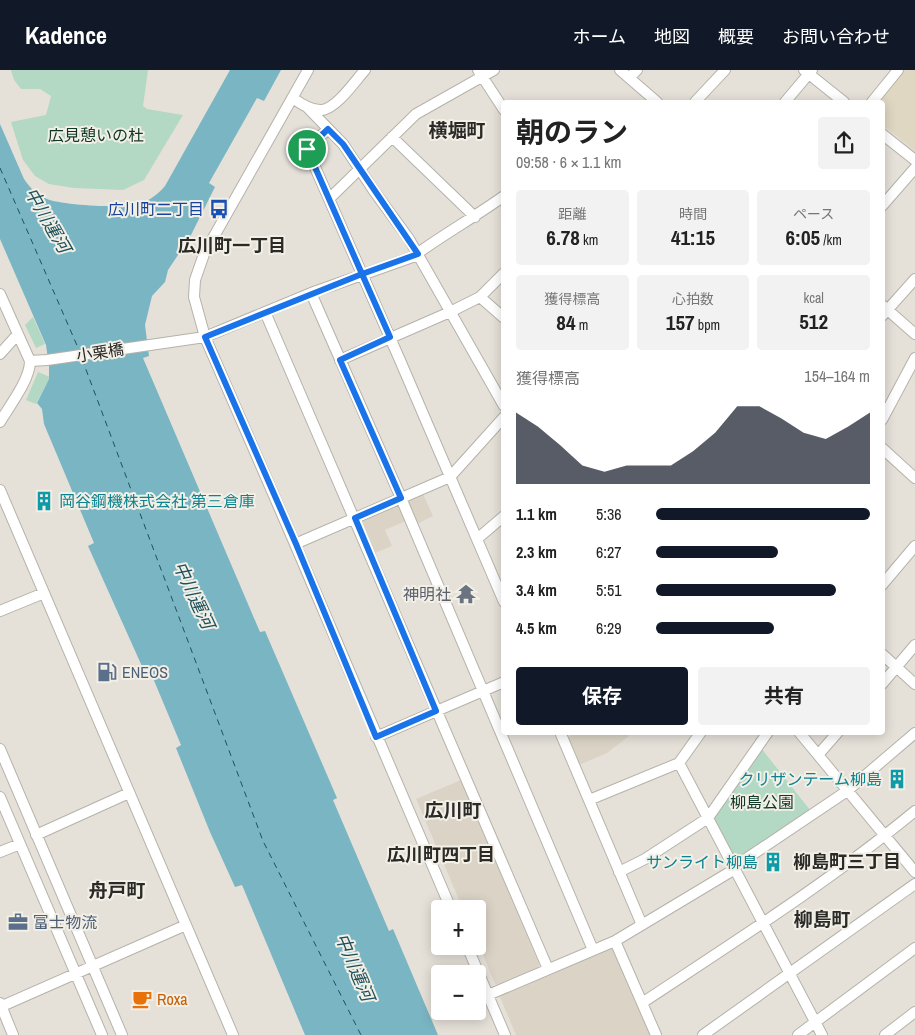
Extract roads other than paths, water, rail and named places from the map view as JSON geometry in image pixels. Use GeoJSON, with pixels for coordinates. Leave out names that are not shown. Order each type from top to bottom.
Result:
{"type":"FeatureCollection","features":[{"type":"Feature","properties":{"kind":"street"},"geometry":{"type":"LineString","coordinates":[[308,70],[204,254],[194,280],[194,297],[205,337],[296,544],[376,737],[447,900]]}},
{"type":"Feature","properties":{"kind":"street"},"geometry":{"type":"LineString","coordinates":[[308,108],[322,110],[335,104],[365,70]]}},
{"type":"Feature","properties":{"kind":"street"},"geometry":{"type":"LineString","coordinates":[[330,198],[416,114],[480,74],[494,70]]}},
{"type":"Feature","properties":{"kind":"street"},"geometry":{"type":"LineString","coordinates":[[620,70],[633,74],[652,100]]}},
{"type":"Feature","properties":{"kind":"street"},"geometry":{"type":"LineString","coordinates":[[697,100],[725,70]]}},
{"type":"Feature","properties":{"kind":"street"},"geometry":{"type":"LineString","coordinates":[[874,100],[898,70]]}},
{"type":"Feature","properties":{"kind":"street"},"geometry":{"type":"LineString","coordinates":[[786,100],[808,71],[842,100]]}},
{"type":"Feature","properties":{"kind":"street"},"geometry":{"type":"LineString","coordinates":[[480,74],[501,106]]}},
{"type":"Feature","properties":{"kind":"street"},"geometry":{"type":"LineString","coordinates":[[292,98],[308,108],[343,144],[418,254],[501,401]]}},
{"type":"Feature","properties":{"kind":"street"},"geometry":{"type":"LineString","coordinates":[[328,129],[307,149],[330,198],[501,595]]}},
{"type":"Feature","properties":{"kind":"street"},"geometry":{"type":"LineString","coordinates":[[885,136],[915,160]]}},
{"type":"Feature","properties":{"kind":"street"},"geometry":{"type":"LineString","coordinates":[[392,137],[475,217]]}},
{"type":"Feature","properties":{"kind":"street"},"geometry":{"type":"LineString","coordinates":[[885,203],[915,168]]}},
{"type":"Feature","properties":{"kind":"street","name":"小栗橋"},"geometry":{"type":"LineString","coordinates":[[30,360],[47,360],[205,337],[311,293],[418,254],[501,198]]}},
{"type":"Feature","properties":{"kind":"street"},"geometry":{"type":"LineString","coordinates":[[340,360],[480,297],[501,276]]}},
{"type":"Feature","properties":{"kind":"street"},"geometry":{"type":"LineString","coordinates":[[885,309],[915,279]]}},
{"type":"Feature","properties":{"kind":"street"},"geometry":{"type":"LineString","coordinates":[[311,293],[501,733]]}},
{"type":"Feature","properties":{"kind":"street"},"geometry":{"type":"LineString","coordinates":[[0,294],[30,360],[30,369],[25,380],[0,422]]}},
{"type":"Feature","properties":{"kind":"street"},"geometry":{"type":"LineString","coordinates":[[480,297],[501,315]]}},
{"type":"Feature","properties":{"kind":"street"},"geometry":{"type":"LineString","coordinates":[[885,311],[915,334]]}},
{"type":"Feature","properties":{"kind":"street"},"geometry":{"type":"LineString","coordinates":[[265,312],[548,970]]}},
{"type":"Feature","properties":{"kind":"street"},"geometry":{"type":"LineString","coordinates":[[0,354],[17,335]]}},
{"type":"Feature","properties":{"kind":"street"},"geometry":{"type":"LineString","coordinates":[[885,414],[915,358]]}},
{"type":"Feature","properties":{"kind":"street"},"geometry":{"type":"LineString","coordinates":[[296,544],[450,477],[501,420]]}},
{"type":"Feature","properties":{"kind":"street"},"geometry":{"type":"LineString","coordinates":[[885,451],[914,475]]}},
{"type":"Feature","properties":{"kind":"street"},"geometry":{"type":"LineString","coordinates":[[0,490],[233,1035]]}},
{"type":"Feature","properties":{"kind":"street"},"geometry":{"type":"LineString","coordinates":[[477,540],[501,519]]}},
{"type":"Feature","properties":{"kind":"street"},"geometry":{"type":"LineString","coordinates":[[885,581],[915,546]]}},
{"type":"Feature","properties":{"kind":"street"},"geometry":{"type":"LineString","coordinates":[[0,611],[44,593]]}},
{"type":"Feature","properties":{"kind":"street"},"geometry":{"type":"LineString","coordinates":[[885,681],[915,645]]}},
{"type":"Feature","properties":{"kind":"street"},"geometry":{"type":"LineString","coordinates":[[885,657],[915,684]]}},
{"type":"Feature","properties":{"kind":"street"},"geometry":{"type":"LineString","coordinates":[[376,737],[501,683]]}},
{"type":"Feature","properties":{"kind":"street"},"geometry":{"type":"LineString","coordinates":[[488,995],[615,941],[642,925],[734,868],[847,791],[915,733]]}},
{"type":"Feature","properties":{"kind":"street"},"geometry":{"type":"LineString","coordinates":[[502,735],[593,950]]}},
{"type":"Feature","properties":{"kind":"street"},"geometry":{"type":"LineString","coordinates":[[563,735],[642,925]]}},
{"type":"Feature","properties":{"kind":"street"},"geometry":{"type":"LineString","coordinates":[[589,800],[679,763],[699,735]]}},
{"type":"Feature","properties":{"kind":"street"},"geometry":{"type":"LineString","coordinates":[[619,872],[645,859],[708,818],[766,735]]}},
{"type":"Feature","properties":{"kind":"street"},"geometry":{"type":"LineString","coordinates":[[801,735],[915,872]]}},
{"type":"Feature","properties":{"kind":"street"},"geometry":{"type":"LineString","coordinates":[[818,755],[835,735]]}},
{"type":"Feature","properties":{"kind":"street"},"geometry":{"type":"LineString","coordinates":[[0,749],[122,1035]]}},
{"type":"Feature","properties":{"kind":"street"},"geometry":{"type":"LineString","coordinates":[[679,763],[822,1035]]}},
{"type":"Feature","properties":{"kind":"street"},"geometry":{"type":"LineString","coordinates":[[36,835],[130,793]]}},
{"type":"Feature","properties":{"kind":"street"},"geometry":{"type":"LineString","coordinates":[[0,797],[102,1035]]}},
{"type":"Feature","properties":{"kind":"street"},"geometry":{"type":"LineString","coordinates":[[642,1003],[764,923],[885,836],[915,811]]}},
{"type":"Feature","properties":{"kind":"street"},"geometry":{"type":"LineString","coordinates":[[0,852],[20,844]]}},
{"type":"Feature","properties":{"kind":"street"},"geometry":{"type":"LineString","coordinates":[[704,1035],[915,884]]}},
{"type":"Feature","properties":{"kind":"street"},"geometry":{"type":"LineString","coordinates":[[13,1035],[0,1005],[77,974],[186,925]]}},
{"type":"Feature","properties":{"kind":"street"},"geometry":{"type":"LineString","coordinates":[[615,941],[656,1035]]}},
{"type":"Feature","properties":{"kind":"street"},"geometry":{"type":"LineString","coordinates":[[798,1035],[915,948]]}},
{"type":"Feature","properties":{"kind":"street"},"geometry":{"type":"LineString","coordinates":[[471,955],[505,1035]]}},
{"type":"Feature","properties":{"kind":"street"},"geometry":{"type":"LineString","coordinates":[[885,1035],[915,1012]]}},
{"type":"Feature","properties":{"kind":"water","name":"中川運河"},"geometry":{"type":"Polygon","coordinates":[[[230,70],[281,70],[264,101],[257,98],[209,183],[215,187],[190,237],[168,270],[165,282],[152,296],[145,325],[149,356],[143,358],[260,632],[265,631],[337,798],[333,800],[389,931],[393,929],[438,1035],[305,1035],[242,885],[235,887],[210,832],[176,748],[181,745],[150,671],[145,673],[88,546],[94,543],[44,424],[42,409],[37,403],[49,379],[49,366],[46,345],[0,239],[0,124],[24,179],[31,188],[47,199],[79,205],[133,205],[147,201],[165,186],[230,70]]]}},
{"type":"Feature","properties":{"kind":"place","name":"広川町二丁目"},"geometry":{"type":"Point","coordinates":[219,209]}},
{"type":"Feature","properties":{"kind":"place","name":"岡谷鋼機株式会社 第三倉庫"},"geometry":{"type":"Point","coordinates":[44,501]}},
{"type":"Feature","properties":{"kind":"place","name":"神明社"},"geometry":{"type":"Point","coordinates":[466,594]}},
{"type":"Feature","properties":{"kind":"place","name":"ENEOS"},"geometry":{"type":"Point","coordinates":[107,672]}},
{"type":"Feature","properties":{"kind":"place","name":"クリザンテーム柳島"},"geometry":{"type":"Point","coordinates":[897,779]}},
{"type":"Feature","properties":{"kind":"place","name":"サンライト柳島"},"geometry":{"type":"Point","coordinates":[773,862]}},
{"type":"Feature","properties":{"kind":"place","name":"富士物流"},"geometry":{"type":"Point","coordinates":[18,922]}},
{"type":"Feature","properties":{"kind":"place","name":"Roxa"},"geometry":{"type":"Point","coordinates":[142,999]}},
{"type":"Feature","properties":{"kind":"district","name":"横堀町"},"geometry":{"type":"Point","coordinates":[457,130]}},
{"type":"Feature","properties":{"kind":"district","name":"広川町一丁目"},"geometry":{"type":"Point","coordinates":[232,245]}},
{"type":"Feature","properties":{"kind":"district","name":"広川町"},"geometry":{"type":"Point","coordinates":[453,810]}},
{"type":"Feature","properties":{"kind":"district","name":"広川町四丁目"},"geometry":{"type":"Point","coordinates":[441,854]}},
{"type":"Feature","properties":{"kind":"district","name":"柳島町三丁目"},"geometry":{"type":"Point","coordinates":[847,861]}},
{"type":"Feature","properties":{"kind":"district","name":"舟戸町"},"geometry":{"type":"Point","coordinates":[117,890]}},
{"type":"Feature","properties":{"kind":"district","name":"柳島町"},"geometry":{"type":"Point","coordinates":[822,919]}},
{"type":"Feature","properties":{"kind":"park label","name":"広見憩いの杜"},"geometry":{"type":"Point","coordinates":[96,135]}},
{"type":"Feature","properties":{"kind":"park label","name":"柳島公園"},"geometry":{"type":"Point","coordinates":[762,802]}}]}
